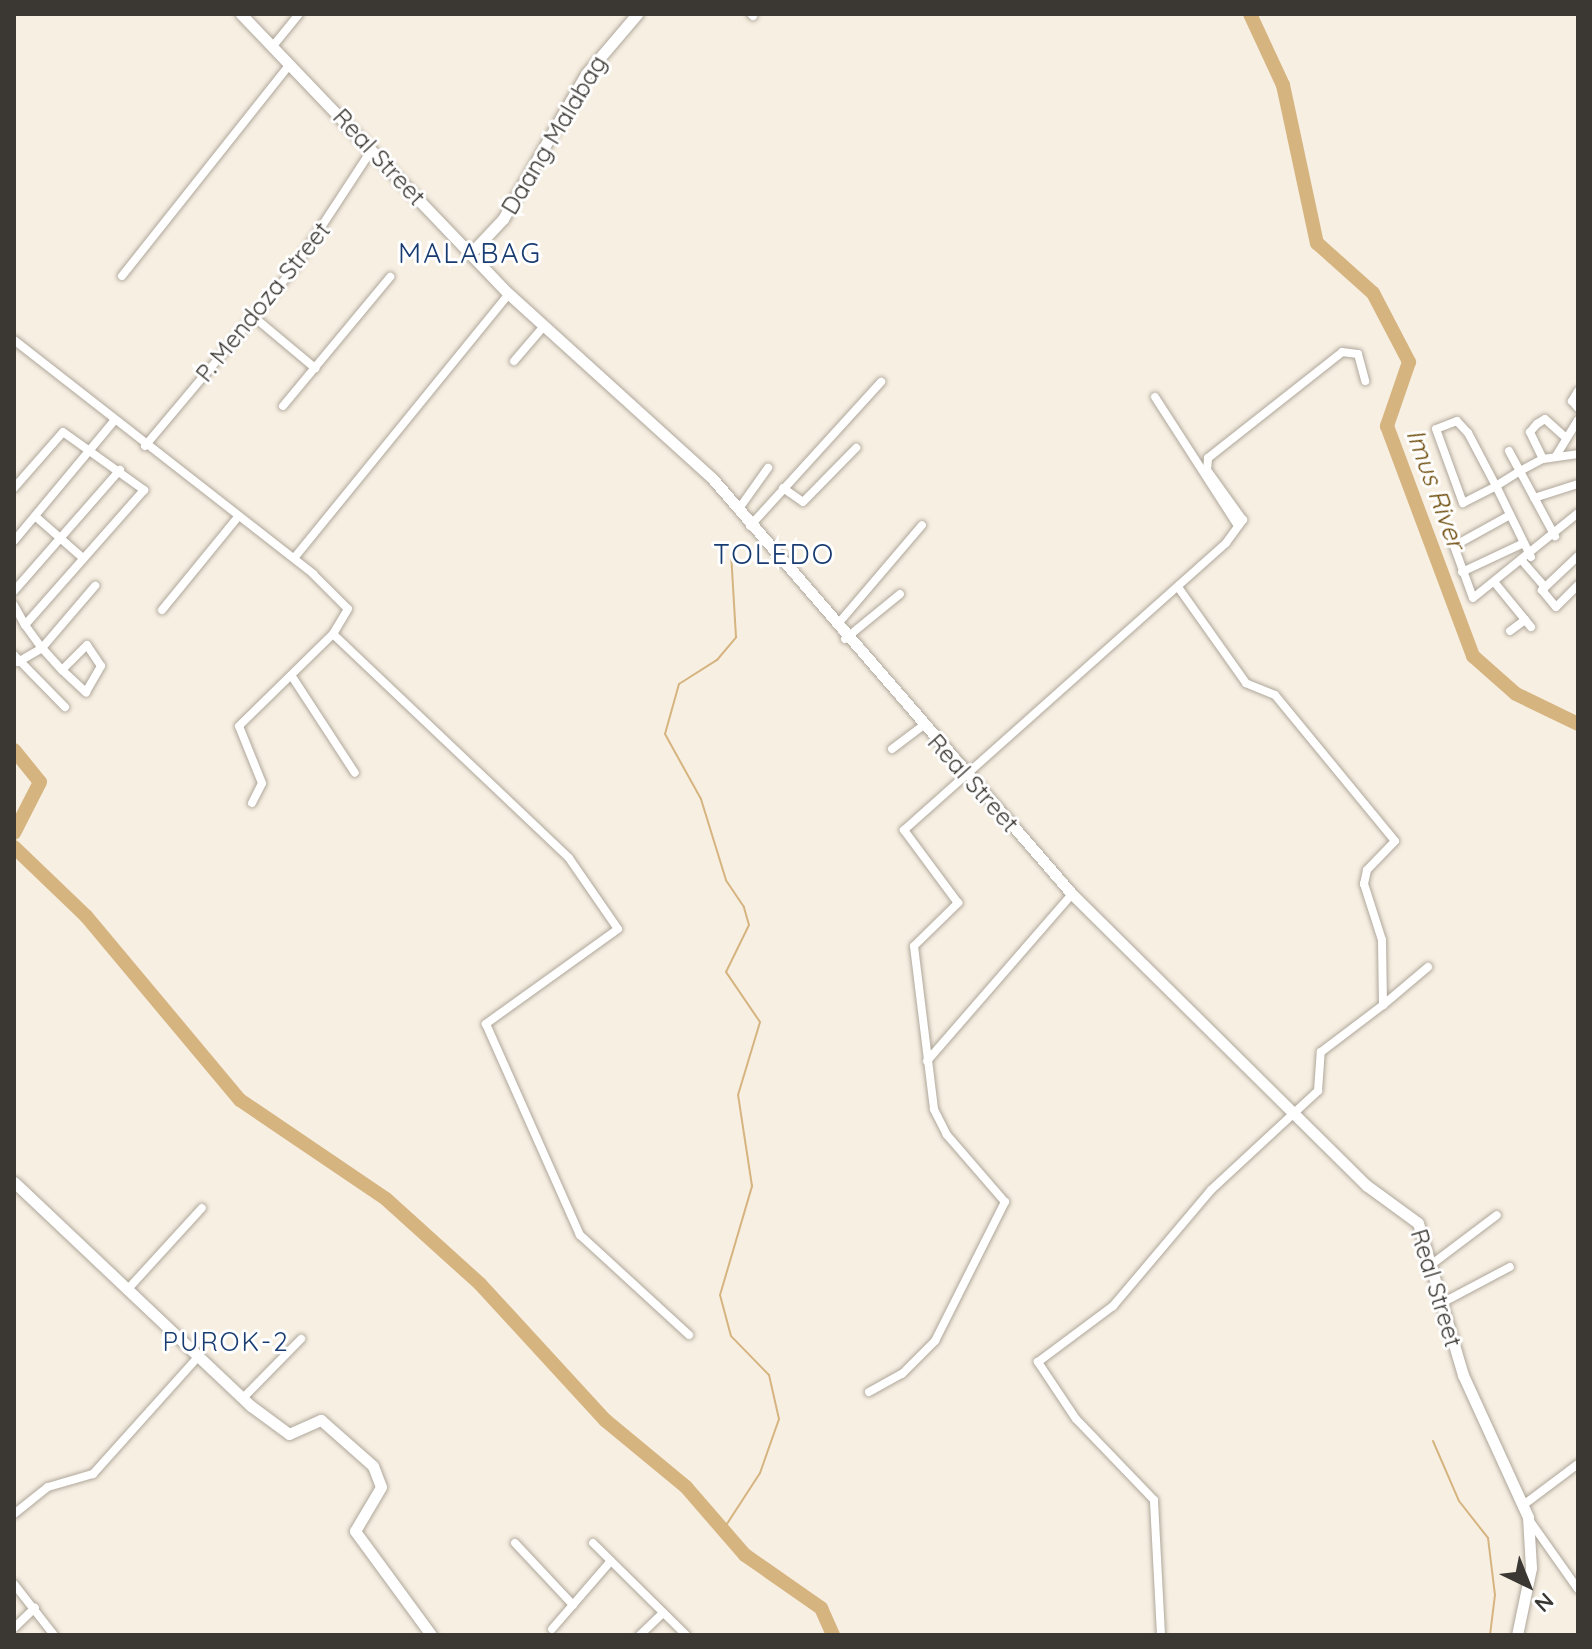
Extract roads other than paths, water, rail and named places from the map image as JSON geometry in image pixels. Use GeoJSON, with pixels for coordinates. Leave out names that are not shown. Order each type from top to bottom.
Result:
{"type":"FeatureCollection","features":[{"type":"Feature","properties":{"kind":"street","name":"Real Street"},"geometry":{"type":"LineString","coordinates":[[241,14],[509,294],[689,456],[845,639],[1072,894],[1295,1110],[1366,1185],[1418,1223],[1432,1264],[1439,1305],[1525,1512],[1531,1568],[1517,1635]]}},
{"type":"Feature","properties":{"kind":"street"},"geometry":{"type":"LineString","coordinates":[[273,46],[299,14]]}},
{"type":"Feature","properties":{"kind":"street","name":"Daang Malabag"},"geometry":{"type":"LineString","coordinates":[[470,254],[503,219],[586,74],[637,14]]}},
{"type":"Feature","properties":{"kind":"street"},"geometry":{"type":"LineString","coordinates":[[122,276],[290,64]]}},
{"type":"Feature","properties":{"kind":"street","name":"P. Mendoza Street"},"geometry":{"type":"LineString","coordinates":[[145,446],[254,317],[340,206],[371,151]]}},
{"type":"Feature","properties":{"kind":"street"},"geometry":{"type":"LineString","coordinates":[[283,406],[390,277]]}},
{"type":"Feature","properties":{"kind":"street"},"geometry":{"type":"LineString","coordinates":[[295,557],[509,294]]}},
{"type":"Feature","properties":{"kind":"street"},"geometry":{"type":"LineString","coordinates":[[254,317],[315,368]]}},
{"type":"Feature","properties":{"kind":"street"},"geometry":{"type":"LineString","coordinates":[[514,361],[544,326]]}},
{"type":"Feature","properties":{"kind":"street"},"geometry":{"type":"LineString","coordinates":[[14,340],[237,518],[295,557],[348,609],[333,634],[293,678],[239,726],[262,783],[252,803]]}},
{"type":"Feature","properties":{"kind":"street"},"geometry":{"type":"LineString","coordinates":[[869,1392],[902,1374],[935,1341],[1005,1202],[947,1135],[927,1061],[915,939],[958,903],[903,833],[966,773],[1178,587],[1243,520],[1207,470],[1208,458],[1342,352],[1358,354],[1365,381]]}},
{"type":"Feature","properties":{"kind":"street"},"geometry":{"type":"LineString","coordinates":[[750,527],[881,382]]}},
{"type":"Feature","properties":{"kind":"street"},"geometry":{"type":"LineString","coordinates":[[1578,391],[1572,401],[1578,408]]}},
{"type":"Feature","properties":{"kind":"street"},"geometry":{"type":"LineString","coordinates":[[1155,397],[1238,526]]}},
{"type":"Feature","properties":{"kind":"street"},"geometry":{"type":"LineString","coordinates":[[1543,459],[1530,432],[1537,424],[1545,419],[1564,436]]}},
{"type":"Feature","properties":{"kind":"street"},"geometry":{"type":"LineString","coordinates":[[1556,456],[1564,436],[1578,420]]}},
{"type":"Feature","properties":{"kind":"street"},"geometry":{"type":"LineString","coordinates":[[1578,454],[1543,459],[1496,486],[1463,503],[1436,429],[1457,421],[1496,486],[1524,543],[1528,560],[1556,607],[1578,585]]}},
{"type":"Feature","properties":{"kind":"street"},"geometry":{"type":"LineString","coordinates":[[14,541],[113,422]]}},
{"type":"Feature","properties":{"kind":"street"},"geometry":{"type":"LineString","coordinates":[[14,488],[63,432],[144,490],[25,625]]}},
{"type":"Feature","properties":{"kind":"street"},"geometry":{"type":"LineString","coordinates":[[783,488],[803,502],[856,448]]}},
{"type":"Feature","properties":{"kind":"street"},"geometry":{"type":"LineString","coordinates":[[1509,451],[1555,536]]}},
{"type":"Feature","properties":{"kind":"street"},"geometry":{"type":"LineString","coordinates":[[738,510],[768,468]]}},
{"type":"Feature","properties":{"kind":"street"},"geometry":{"type":"LineString","coordinates":[[14,591],[120,470]]}},
{"type":"Feature","properties":{"kind":"street"},"geometry":{"type":"LineString","coordinates":[[1534,498],[1578,484]]}},
{"type":"Feature","properties":{"kind":"street"},"geometry":{"type":"LineString","coordinates":[[1510,515],[1456,542],[1462,572],[1473,598],[1528,560],[1578,513]]}},
{"type":"Feature","properties":{"kind":"street"},"geometry":{"type":"LineString","coordinates":[[35,516],[83,558]]}},
{"type":"Feature","properties":{"kind":"street"},"geometry":{"type":"LineString","coordinates":[[162,610],[237,518]]}},
{"type":"Feature","properties":{"kind":"street"},"geometry":{"type":"LineString","coordinates":[[835,627],[922,525]]}},
{"type":"Feature","properties":{"kind":"street"},"geometry":{"type":"LineString","coordinates":[[1462,572],[1524,543]]}},
{"type":"Feature","properties":{"kind":"street"},"geometry":{"type":"LineString","coordinates":[[1545,587],[1578,556]]}},
{"type":"Feature","properties":{"kind":"street"},"geometry":{"type":"LineString","coordinates":[[1495,583],[1528,624],[1510,631]]}},
{"type":"Feature","properties":{"kind":"street"},"geometry":{"type":"LineString","coordinates":[[65,707],[16,659],[42,648],[95,586]]}},
{"type":"Feature","properties":{"kind":"street"},"geometry":{"type":"LineString","coordinates":[[1178,587],[1246,683],[1275,695],[1395,835],[1364,884],[1382,940],[1383,1005]]}},
{"type":"Feature","properties":{"kind":"street"},"geometry":{"type":"LineString","coordinates":[[845,639],[900,594]]}},
{"type":"Feature","properties":{"kind":"street"},"geometry":{"type":"LineString","coordinates":[[14,605],[42,648],[62,670],[86,692],[101,666],[87,645],[62,670]]}},
{"type":"Feature","properties":{"kind":"street"},"geometry":{"type":"LineString","coordinates":[[333,634],[569,858],[618,929],[486,1024],[580,1235],[689,1335]]}},
{"type":"Feature","properties":{"kind":"street"},"geometry":{"type":"LineString","coordinates":[[293,678],[355,773]]}},
{"type":"Feature","properties":{"kind":"street"},"geometry":{"type":"LineString","coordinates":[[892,749],[922,726]]}},
{"type":"Feature","properties":{"kind":"street"},"geometry":{"type":"LineString","coordinates":[[927,1061],[1072,894]]}},
{"type":"Feature","properties":{"kind":"street"},"geometry":{"type":"LineString","coordinates":[[1161,1635],[1154,1500],[1076,1419],[1038,1362],[1113,1306],[1163,1240],[1318,1091],[1321,1052],[1428,967]]}},
{"type":"Feature","properties":{"kind":"street"},"geometry":{"type":"LineString","coordinates":[[14,1182],[243,1398],[289,1434],[321,1420],[373,1466],[381,1487],[355,1531],[431,1635]]}},
{"type":"Feature","properties":{"kind":"street"},"geometry":{"type":"LineString","coordinates":[[127,1290],[202,1208]]}},
{"type":"Feature","properties":{"kind":"street"},"geometry":{"type":"LineString","coordinates":[[1432,1264],[1497,1215]]}},
{"type":"Feature","properties":{"kind":"street"},"geometry":{"type":"LineString","coordinates":[[1439,1305],[1510,1267]]}},
{"type":"Feature","properties":{"kind":"street"},"geometry":{"type":"LineString","coordinates":[[243,1398],[301,1339]]}},
{"type":"Feature","properties":{"kind":"street"},"geometry":{"type":"LineString","coordinates":[[14,1514],[48,1487],[87,1479],[198,1357]]}},
{"type":"Feature","properties":{"kind":"street"},"geometry":{"type":"LineString","coordinates":[[1578,1464],[1525,1512],[1578,1589]]}},
{"type":"Feature","properties":{"kind":"street"},"geometry":{"type":"LineString","coordinates":[[515,1543],[573,1605]]}},
{"type":"Feature","properties":{"kind":"street"},"geometry":{"type":"LineString","coordinates":[[593,1543],[686,1635]]}},
{"type":"Feature","properties":{"kind":"street"},"geometry":{"type":"LineString","coordinates":[[552,1629],[611,1561]]}},
{"type":"Feature","properties":{"kind":"street"},"geometry":{"type":"LineString","coordinates":[[14,1584],[54,1635]]}},
{"type":"Feature","properties":{"kind":"street"},"geometry":{"type":"LineString","coordinates":[[14,1628],[35,1608]]}},
{"type":"Feature","properties":{"kind":"street"},"geometry":{"type":"LineString","coordinates":[[640,1635],[663,1613]]}},
{"type":"Feature","properties":{"kind":"waterway","name":"Imus River"},"geometry":{"type":"LineString","coordinates":[[1250,14],[1283,85],[1317,243],[1373,293],[1409,362],[1387,426],[1473,656],[1516,694],[1578,724]]}},
{"type":"Feature","properties":{"kind":"waterway"},"geometry":{"type":"LineString","coordinates":[[723,1530],[760,1473],[779,1419],[769,1375],[731,1336],[720,1295],[752,1186],[738,1095],[760,1022],[726,972],[749,925],[744,907],[726,880],[701,799],[665,734],[679,684],[717,660],[736,637],[731,554]]}},
{"type":"Feature","properties":{"kind":"waterway"},"geometry":{"type":"LineString","coordinates":[[14,750],[40,782],[14,833]]}},
{"type":"Feature","properties":{"kind":"waterway"},"geometry":{"type":"LineString","coordinates":[[14,847],[86,916],[240,1100],[386,1199],[480,1284],[605,1420],[686,1487],[745,1555],[821,1608],[833,1635]]}},
{"type":"Feature","properties":{"kind":"waterway"},"geometry":{"type":"LineString","coordinates":[[1433,1441],[1459,1501],[1488,1538],[1495,1595],[1490,1635]]}},
{"type":"Feature","properties":{"kind":"district","name":"MALABAG"},"geometry":{"type":"Point","coordinates":[470,253]}},
{"type":"Feature","properties":{"kind":"district","name":"TOLEDO"},"geometry":{"type":"Point","coordinates":[774,554]}},
{"type":"Feature","properties":{"kind":"district","name":"PUROK-2"},"geometry":{"type":"Point","coordinates":[226,1342]}}]}
